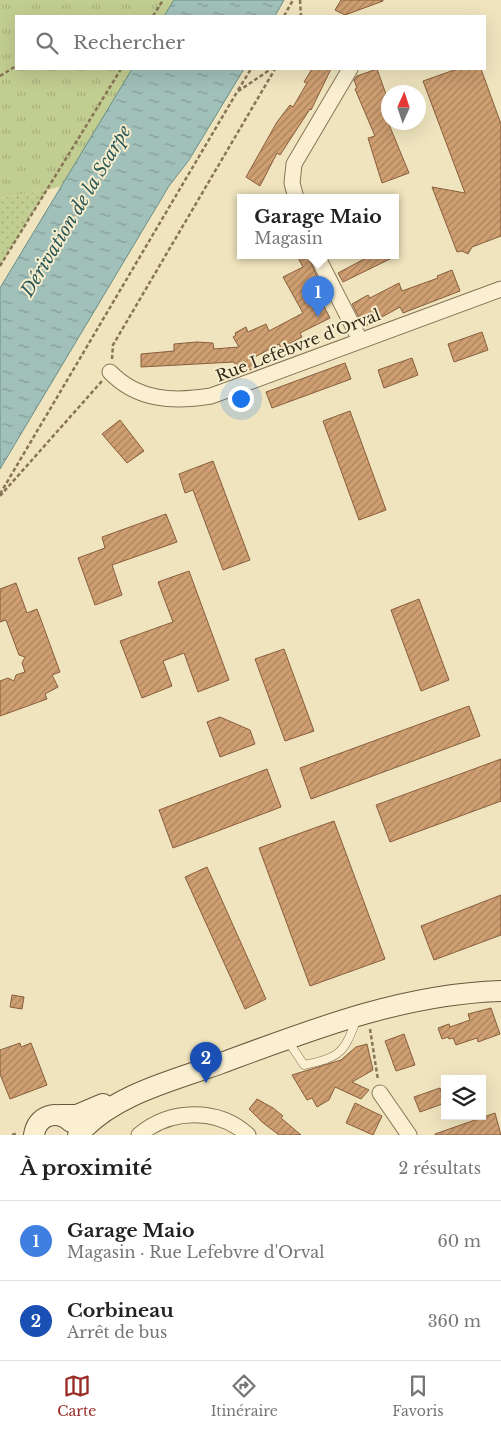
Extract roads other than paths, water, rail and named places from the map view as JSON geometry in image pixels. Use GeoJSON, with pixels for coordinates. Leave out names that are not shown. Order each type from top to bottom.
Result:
{"type":"FeatureCollection","features":[{"type":"Feature","properties":{"kind":"main road"},"geometry":{"type":"LineString","coordinates":[[33,1134],[44,1118],[60,1115],[77,1115],[113,1100],[150,1089],[287,1039],[363,1014],[448,996],[501,991]]}},
{"type":"Feature","properties":{"kind":"main road"},"geometry":{"type":"LineString","coordinates":[[60,1115],[71,1122],[77,1135],[110,1109],[150,1089]]}},
{"type":"Feature","properties":{"kind":"street"},"geometry":{"type":"LineString","coordinates":[[295,194],[292,183],[294,164],[349,70]]}},
{"type":"Feature","properties":{"kind":"street"},"geometry":{"type":"LineString","coordinates":[[319,259],[360,340]]}},
{"type":"Feature","properties":{"kind":"street","name":"Rue Lefebvre d'Orval"},"geometry":{"type":"LineString","coordinates":[[110,372],[125,386],[142,394],[166,398],[198,398],[223,393],[258,378],[501,289]]}},
{"type":"Feature","properties":{"kind":"street"},"geometry":{"type":"LineString","coordinates":[[380,1093],[409,1135]]}},
{"type":"Feature","properties":{"kind":"street"},"geometry":{"type":"LineString","coordinates":[[139,1135],[162,1120],[197,1115],[227,1120],[248,1135]]}},
{"type":"Feature","properties":{"kind":"lane"},"geometry":{"type":"LineString","coordinates":[[287,1039],[304,1065],[327,1060],[347,1045],[363,1014]]}},
{"type":"Feature","properties":{"kind":"water"},"geometry":{"type":"Polygon","coordinates":[[[174,0],[284,0],[276,15],[165,15],[174,0]]]}},
{"type":"Feature","properties":{"kind":"water","name":"Dérivation de la Scarpe"},"geometry":{"type":"Polygon","coordinates":[[[131,70],[243,70],[189,160],[169,186],[0,469],[0,288],[131,70]]]}},
{"type":"Feature","properties":{"kind":"place","name":"Garage Maio"},"geometry":{"type":"Point","coordinates":[318,317]}},
{"type":"Feature","properties":{"kind":"place","name":"Corbineau"},"geometry":{"type":"Point","coordinates":[206,1083]}}]}
